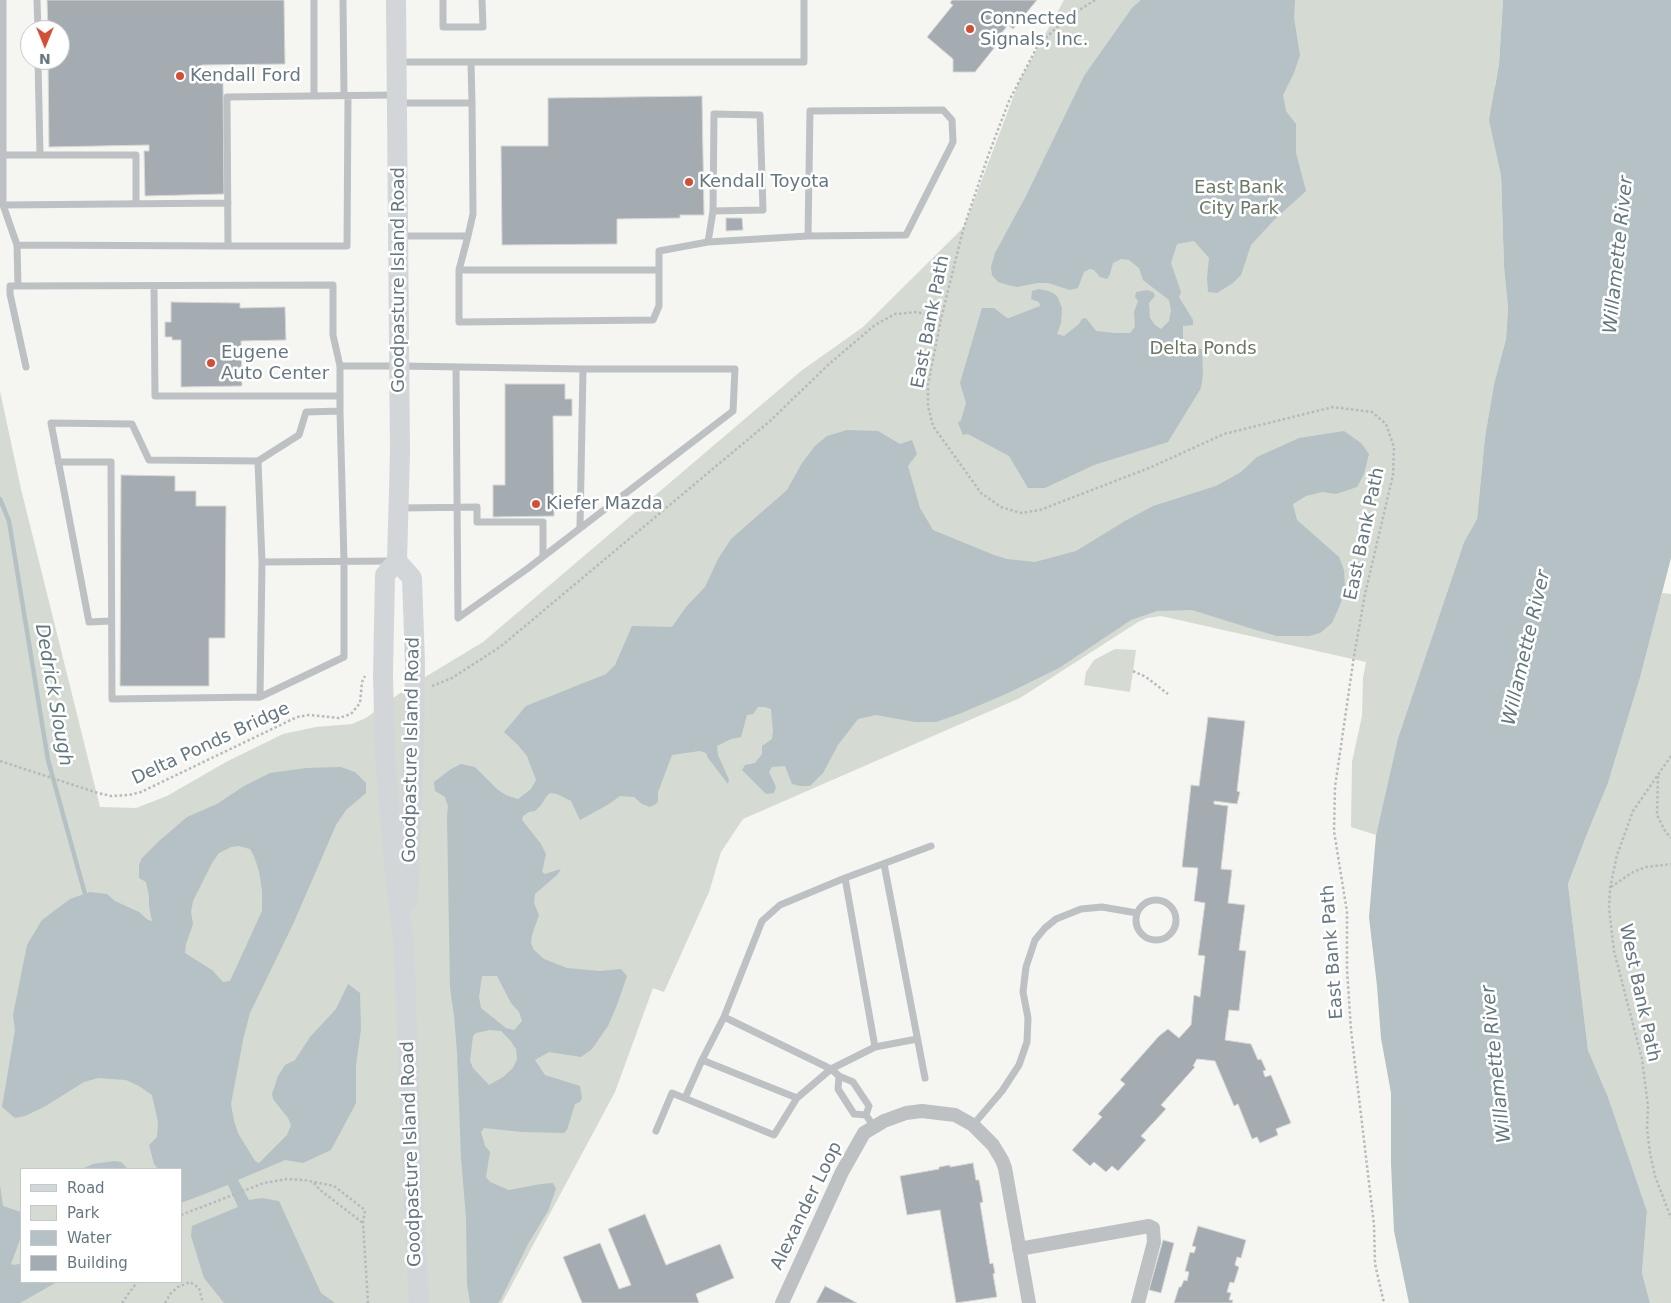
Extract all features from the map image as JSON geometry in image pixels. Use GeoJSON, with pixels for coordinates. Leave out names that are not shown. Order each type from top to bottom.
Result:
{"type":"FeatureCollection","features":[{"type":"Feature","properties":{"kind":"main road","name":"Goodpasture Island Road"},"geometry":{"type":"LineString","coordinates":[[396,0],[400,366],[397,561],[385,575],[383,674],[386,765],[395,872],[404,945],[419,1303]]}},
{"type":"Feature","properties":{"kind":"main road","name":"Goodpasture Island Road"},"geometry":{"type":"LineString","coordinates":[[397,561],[412,578],[415,663],[410,872],[404,945]]}},
{"type":"Feature","properties":{"kind":"street","name":"Alexander Loop"},"geometry":{"type":"LineString","coordinates":[[782,1303],[842,1172],[870,1121],[884,1121],[922,1111],[955,1116],[974,1125],[993,1144],[1002,1160],[1029,1303]]}},
{"type":"Feature","properties":{"kind":"street"},"geometry":{"type":"LineString","coordinates":[[1019,1249],[1149,1226],[1153,1228],[1154,1242],[1138,1303]]}},
{"type":"Feature","properties":{"kind":"lane"},"geometry":{"type":"LineString","coordinates":[[3,0],[3,205],[17,245],[18,286]]}},
{"type":"Feature","properties":{"kind":"lane"},"geometry":{"type":"LineString","coordinates":[[37,0],[38,20]]}},
{"type":"Feature","properties":{"kind":"lane"},"geometry":{"type":"LineString","coordinates":[[314,0],[314,96]]}},
{"type":"Feature","properties":{"kind":"lane"},"geometry":{"type":"LineString","coordinates":[[17,245],[347,246],[343,0]]}},
{"type":"Feature","properties":{"kind":"lane"},"geometry":{"type":"LineString","coordinates":[[443,0],[443,27],[483,27],[482,0]]}},
{"type":"Feature","properties":{"kind":"lane"},"geometry":{"type":"LineString","coordinates":[[397,62],[804,62],[804,0]]}},
{"type":"Feature","properties":{"kind":"lane"},"geometry":{"type":"LineString","coordinates":[[471,62],[473,214],[459,270],[459,322],[652,320],[659,306],[659,251],[708,242],[808,236],[906,235],[953,142],[952,120],[943,110],[810,110],[808,236]]}},
{"type":"Feature","properties":{"kind":"lane"},"geometry":{"type":"LineString","coordinates":[[38,70],[40,155]]}},
{"type":"Feature","properties":{"kind":"lane"},"geometry":{"type":"LineString","coordinates":[[228,246],[227,97],[346,96],[472,103]]}},
{"type":"Feature","properties":{"kind":"lane"},"geometry":{"type":"LineString","coordinates":[[708,242],[713,211],[714,114],[760,115],[763,210],[713,211]]}},
{"type":"Feature","properties":{"kind":"lane"},"geometry":{"type":"LineString","coordinates":[[3,155],[136,155],[136,204]]}},
{"type":"Feature","properties":{"kind":"lane"},"geometry":{"type":"LineString","coordinates":[[3,205],[228,203]]}},
{"type":"Feature","properties":{"kind":"lane"},"geometry":{"type":"LineString","coordinates":[[398,236],[468,236]]}},
{"type":"Feature","properties":{"kind":"lane"},"geometry":{"type":"LineString","coordinates":[[459,270],[659,270]]}},
{"type":"Feature","properties":{"kind":"lane"},"geometry":{"type":"LineString","coordinates":[[26,367],[10,294],[10,286],[333,285],[333,335],[340,366],[344,657],[260,697],[112,699],[111,462],[58,462]]}},
{"type":"Feature","properties":{"kind":"lane"},"geometry":{"type":"LineString","coordinates":[[154,286],[154,396],[340,396]]}},
{"type":"Feature","properties":{"kind":"lane"},"geometry":{"type":"LineString","coordinates":[[340,366],[400,366],[735,370],[733,411],[543,556],[458,618],[456,367]]}},
{"type":"Feature","properties":{"kind":"lane"},"geometry":{"type":"LineString","coordinates":[[580,527],[583,369]]}},
{"type":"Feature","properties":{"kind":"lane"},"geometry":{"type":"LineString","coordinates":[[111,621],[89,622],[51,423],[132,424],[149,460],[258,461],[299,435],[306,412],[340,411]]}},
{"type":"Feature","properties":{"kind":"lane"},"geometry":{"type":"LineString","coordinates":[[258,461],[262,562],[260,697]]}},
{"type":"Feature","properties":{"kind":"lane"},"geometry":{"type":"LineString","coordinates":[[398,508],[477,507],[477,522],[543,522],[543,556]]}},
{"type":"Feature","properties":{"kind":"lane"},"geometry":{"type":"LineString","coordinates":[[262,562],[397,561]]}},
{"type":"Feature","properties":{"kind":"lane"},"geometry":{"type":"LineString","coordinates":[[684,1098],[724,1017],[762,921],[780,905],[930,846]]}},
{"type":"Feature","properties":{"kind":"lane"},"geometry":{"type":"LineString","coordinates":[[884,864],[925,1078]]}},
{"type":"Feature","properties":{"kind":"lane"},"geometry":{"type":"LineString","coordinates":[[845,878],[874,1047]]}},
{"type":"Feature","properties":{"kind":"lane"},"geometry":{"type":"LineString","coordinates":[[1149,901],[1163,901],[1172,908],[1175,914],[1174,928],[1164,938],[1150,939],[1140,932],[1137,926],[1137,913],[1143,904],[1149,901]]}},
{"type":"Feature","properties":{"kind":"lane"},"geometry":{"type":"LineString","coordinates":[[974,1125],[1002,1091],[1019,1065],[1027,1042],[1028,1018],[1023,992],[1026,966],[1035,940],[1056,919],[1081,909],[1102,907],[1137,913]]}},
{"type":"Feature","properties":{"kind":"lane"},"geometry":{"type":"LineString","coordinates":[[724,1017],[831,1069],[839,1076],[853,1082],[869,1106],[870,1121],[854,1114],[838,1089],[839,1076]]}},
{"type":"Feature","properties":{"kind":"lane"},"geometry":{"type":"LineString","coordinates":[[656,1131],[672,1093],[774,1135],[797,1098],[831,1069],[874,1047],[917,1039]]}},
{"type":"Feature","properties":{"kind":"lane"},"geometry":{"type":"LineString","coordinates":[[702,1060],[797,1098]]}},
{"type":"Feature","properties":{"kind":"path","name":"East Bank Path"},"geometry":{"type":"LineString","coordinates":[[1095,0],[1067,18],[1038,45],[1010,101],[988,156],[963,230],[941,319],[928,385],[928,406],[934,426],[981,494],[1001,507],[1021,513],[1049,507],[1149,468],[1224,434],[1333,408],[1372,412],[1386,424],[1394,447],[1393,475],[1364,594],[1335,787],[1334,832],[1347,912],[1347,969],[1351,1030],[1372,1207],[1375,1264],[1384,1303]]}},
{"type":"Feature","properties":{"kind":"path"},"geometry":{"type":"LineString","coordinates":[[429,687],[452,678],[500,647],[770,421],[829,364],[875,325],[895,314],[917,312],[941,319]]}},
{"type":"Feature","properties":{"kind":"path"},"geometry":{"type":"LineString","coordinates":[[1133,671],[1146,676],[1168,694]]}},
{"type":"Feature","properties":{"kind":"path","name":"Delta Ponds Bridge"},"geometry":{"type":"LineString","coordinates":[[0,761],[98,793],[111,796],[129,795],[141,792],[298,717],[309,715],[339,718],[351,714],[360,704],[362,682],[367,675]]}},
{"type":"Feature","properties":{"kind":"path","name":"West Bank Path"},"geometry":{"type":"LineString","coordinates":[[1671,756],[1633,811],[1617,854],[1610,888],[1609,908],[1614,951],[1642,1060],[1648,1106],[1647,1128],[1650,1153],[1655,1176],[1671,1218]]}},
{"type":"Feature","properties":{"kind":"path"},"geometry":{"type":"LineString","coordinates":[[1658,774],[1657,815],[1665,832],[1671,838]]}},
{"type":"Feature","properties":{"kind":"path"},"geometry":{"type":"LineString","coordinates":[[1610,888],[1620,879],[1633,872],[1646,867],[1671,864]]}},
{"type":"Feature","properties":{"kind":"path"},"geometry":{"type":"LineString","coordinates":[[182,1215],[264,1182],[286,1179],[304,1180],[334,1186],[365,1210],[363,1223],[368,1303]]}},
{"type":"Feature","properties":{"kind":"path"},"geometry":{"type":"LineString","coordinates":[[314,1183],[320,1190],[363,1223]]}},
{"type":"Feature","properties":{"kind":"path"},"geometry":{"type":"LineString","coordinates":[[165,1303],[171,1292],[178,1286],[190,1282],[198,1288],[203,1303]]}},
{"type":"Feature","properties":{"kind":"path"},"geometry":{"type":"LineString","coordinates":[[122,1303],[136,1283]]}},
{"type":"Feature","properties":{"kind":"green space","name":"Delta Ponds"},"geometry":{"type":"Polygon","coordinates":[[[1064,0],[1503,0],[1499,64],[1495,85],[1501,175],[1504,267],[1508,308],[1506,339],[1494,384],[1485,437],[1477,519],[1464,542],[1398,738],[1376,835],[1351,827],[1352,762],[1362,716],[1363,678],[1366,662],[1161,616],[1147,618],[1020,698],[743,819],[721,852],[709,892],[664,992],[653,988],[615,1092],[502,1303],[0,1303],[0,391],[21,489],[100,807],[136,808],[167,796],[226,762],[283,734],[316,727],[352,724],[366,718],[407,688],[483,642],[801,371],[863,327],[964,227],[1019,82],[1064,0]]]}},
{"type":"Feature","properties":{"kind":"green space"},"geometry":{"type":"Polygon","coordinates":[[[1662,593],[1671,594],[1671,1303],[1650,1303],[1642,1273],[1647,1211],[1608,1097],[1588,1050],[1568,884],[1608,783],[1640,678],[1662,593]]]}},
{"type":"Feature","properties":{"kind":"green space"},"geometry":{"type":"Polygon","coordinates":[[[1115,649],[1136,650],[1130,692],[1084,685],[1086,672],[1094,660],[1115,649]]]}},
{"type":"Feature","properties":{"kind":"water"},"geometry":{"type":"Polygon","coordinates":[[[1141,0],[1295,0],[1294,18],[1300,55],[1294,73],[1283,95],[1286,111],[1296,124],[1296,153],[1306,191],[1274,220],[1251,245],[1241,275],[1233,283],[1217,293],[1208,292],[1209,258],[1194,241],[1177,244],[1171,263],[1181,292],[1179,297],[1193,320],[1193,325],[1183,326],[1183,342],[1186,346],[1202,349],[1203,374],[1201,388],[1168,442],[1094,465],[1045,488],[1028,488],[1009,456],[968,434],[963,435],[958,423],[961,420],[966,403],[960,383],[982,308],[994,308],[1009,318],[1040,306],[1039,302],[1031,299],[1032,291],[1039,289],[1055,294],[1062,308],[1061,323],[1057,334],[1064,336],[1079,324],[1082,319],[1086,318],[1096,331],[1130,333],[1135,327],[1134,312],[1138,301],[1135,297],[1136,292],[1147,290],[1153,292],[1155,296],[1149,303],[1150,318],[1161,329],[1169,321],[1171,310],[1169,300],[1143,280],[1139,268],[1129,260],[1121,259],[1113,263],[1107,279],[1100,277],[1094,270],[1090,269],[1084,272],[1078,288],[1070,290],[1048,283],[1017,287],[1008,285],[998,282],[992,275],[991,267],[995,253],[1026,196],[1084,76],[1132,8],[1141,0]]]}},
{"type":"Feature","properties":{"kind":"water","name":"Willamette River"},"geometry":{"type":"Polygon","coordinates":[[[1503,0],[1671,0],[1671,558],[1640,678],[1608,783],[1568,884],[1588,1050],[1608,1097],[1647,1211],[1642,1273],[1650,1303],[1409,1303],[1394,1231],[1391,1164],[1391,1093],[1381,1038],[1369,917],[1376,835],[1398,738],[1464,542],[1477,519],[1485,437],[1494,384],[1506,339],[1508,308],[1504,267],[1501,175],[1489,120],[1499,64],[1503,0]]]}},
{"type":"Feature","properties":{"kind":"water"},"geometry":{"type":"Polygon","coordinates":[[[847,430],[878,431],[900,444],[912,440],[917,454],[908,466],[920,508],[933,530],[994,555],[1007,559],[1035,562],[1076,551],[1153,506],[1216,486],[1241,472],[1257,457],[1299,438],[1344,431],[1361,443],[1369,454],[1364,474],[1357,487],[1336,494],[1322,492],[1306,496],[1293,504],[1297,520],[1339,557],[1344,570],[1345,589],[1340,605],[1332,623],[1320,633],[1309,636],[1277,636],[1192,610],[1157,611],[1131,620],[1059,668],[959,714],[936,722],[915,722],[876,715],[858,719],[838,745],[823,773],[810,786],[792,784],[785,766],[772,767],[769,772],[776,787],[774,793],[766,794],[742,770],[745,765],[755,763],[762,754],[762,746],[772,739],[771,709],[758,707],[753,714],[747,715],[741,737],[731,739],[717,746],[718,755],[729,780],[728,784],[706,753],[700,751],[672,755],[658,792],[658,801],[650,807],[642,804],[634,797],[620,796],[580,820],[571,801],[557,794],[550,793],[535,811],[523,816],[522,820],[541,844],[546,854],[542,872],[545,874],[561,869],[557,875],[535,894],[534,903],[539,915],[532,935],[531,943],[534,950],[544,959],[567,968],[600,971],[621,969],[627,976],[608,1026],[592,1049],[581,1057],[549,1052],[535,1060],[545,1075],[580,1086],[582,1098],[580,1102],[575,1104],[567,1130],[564,1133],[522,1132],[484,1128],[481,1132],[485,1146],[490,1152],[486,1177],[490,1182],[509,1190],[553,1183],[556,1189],[548,1211],[528,1244],[500,1301],[498,1303],[470,1303],[467,1284],[466,1218],[461,1157],[457,1052],[450,988],[448,806],[445,797],[435,791],[434,782],[461,764],[475,767],[498,790],[506,795],[518,799],[531,789],[536,780],[527,756],[504,732],[526,706],[606,674],[615,665],[632,626],[672,627],[686,607],[705,587],[718,559],[731,539],[787,490],[802,463],[815,446],[827,436],[847,430]],[[482,976],[479,997],[481,1008],[506,1028],[514,1030],[522,1021],[519,1012],[511,1003],[497,976],[482,976]],[[490,1030],[476,1033],[473,1036],[470,1061],[473,1068],[489,1085],[503,1077],[513,1068],[517,1059],[516,1049],[510,1040],[501,1031],[490,1030]]]}},
{"type":"Feature","properties":{"kind":"water"},"geometry":{"type":"Polygon","coordinates":[[[341,767],[355,772],[366,783],[366,793],[346,810],[336,825],[294,922],[250,1013],[231,1104],[238,1133],[255,1161],[259,1163],[287,1135],[291,1125],[288,1118],[273,1099],[272,1094],[278,1076],[285,1065],[295,1060],[310,1037],[336,1009],[348,984],[360,993],[361,1029],[356,1065],[356,1103],[331,1150],[303,1163],[285,1160],[238,1180],[249,1200],[262,1198],[279,1201],[321,1293],[335,1303],[224,1303],[204,1278],[191,1236],[192,1226],[238,1207],[228,1185],[182,1203],[182,1168],[157,1168],[154,1164],[149,1145],[157,1137],[158,1122],[152,1095],[139,1086],[126,1080],[98,1078],[84,1082],[44,1107],[25,1116],[15,1118],[2,1107],[15,1030],[13,1015],[27,945],[42,920],[70,899],[90,892],[107,894],[115,901],[139,912],[152,921],[146,882],[139,878],[139,865],[142,858],[187,817],[217,804],[244,786],[270,773],[306,768],[341,767]],[[239,846],[231,847],[219,853],[193,901],[191,912],[193,924],[185,953],[212,970],[223,982],[230,981],[262,911],[262,891],[259,871],[250,849],[239,846]]]}},
{"type":"Feature","properties":{"kind":"water"},"geometry":{"type":"Polygon","coordinates":[[[114,1161],[121,1162],[127,1168],[84,1168],[93,1164],[114,1161]]]}},
{"type":"Feature","properties":{"kind":"water"},"geometry":{"type":"Polygon","coordinates":[[[0,1185],[3,1206],[20,1212],[20,1240],[11,1264],[20,1263],[20,1283],[55,1283],[20,1303],[0,1303],[0,1185]]]}},
{"type":"Feature","properties":{"kind":"building"},"geometry":{"type":"Polygon","coordinates":[[[47,0],[284,0],[285,64],[202,65],[201,82],[223,82],[224,194],[145,196],[144,151],[149,151],[149,145],[49,147],[48,70],[70,70],[70,20],[48,20],[47,0]]]}},
{"type":"Feature","properties":{"kind":"building"},"geometry":{"type":"Polygon","coordinates":[[[952,0],[1037,0],[1013,29],[1008,25],[1000,35],[1003,37],[975,72],[953,72],[953,59],[927,37],[953,5],[950,3],[952,0]]]}},
{"type":"Feature","properties":{"kind":"building"},"geometry":{"type":"Polygon","coordinates":[[[702,96],[704,215],[680,215],[680,218],[617,219],[617,244],[502,245],[501,146],[548,146],[548,98],[702,96]]]}},
{"type":"Feature","properties":{"kind":"building"},"geometry":{"type":"Polygon","coordinates":[[[726,218],[742,218],[743,230],[726,231],[726,218]]]}},
{"type":"Feature","properties":{"kind":"building","name":"Eugene Auto Center"},"geometry":{"type":"Polygon","coordinates":[[[171,302],[240,303],[240,308],[285,307],[286,340],[241,341],[242,386],[181,387],[181,340],[172,340],[172,337],[165,337],[165,322],[171,322],[171,302]]]}},
{"type":"Feature","properties":{"kind":"building"},"geometry":{"type":"Polygon","coordinates":[[[505,384],[565,384],[565,399],[572,399],[572,416],[553,416],[554,516],[493,517],[493,485],[505,485],[505,384]]]}},
{"type":"Feature","properties":{"kind":"building"},"geometry":{"type":"Polygon","coordinates":[[[121,475],[175,476],[175,491],[196,491],[196,506],[226,506],[225,638],[209,638],[209,686],[120,686],[121,475]]]}},
{"type":"Feature","properties":{"kind":"building"},"geometry":{"type":"Polygon","coordinates":[[[1208,717],[1245,721],[1237,791],[1240,792],[1237,804],[1214,801],[1214,804],[1228,806],[1221,869],[1232,870],[1228,903],[1245,905],[1239,950],[1246,951],[1239,1011],[1229,1010],[1225,1040],[1251,1044],[1258,1060],[1261,1059],[1266,1070],[1263,1071],[1265,1077],[1271,1075],[1291,1123],[1276,1129],[1278,1135],[1260,1143],[1257,1137],[1252,1139],[1238,1104],[1234,1106],[1215,1061],[1197,1059],[1193,1066],[1195,1067],[1161,1105],[1166,1109],[1141,1136],[1146,1140],[1118,1171],[1112,1166],[1106,1172],[1094,1162],[1090,1166],[1072,1150],[1102,1117],[1098,1114],[1125,1084],[1120,1080],[1159,1036],[1168,1029],[1179,1038],[1191,1025],[1194,995],[1200,997],[1205,956],[1198,955],[1205,903],[1194,901],[1198,868],[1182,867],[1191,785],[1199,786],[1208,717]]]}},
{"type":"Feature","properties":{"kind":"building"},"geometry":{"type":"Polygon","coordinates":[[[973,1163],[976,1180],[979,1180],[983,1202],[980,1203],[990,1264],[993,1263],[995,1273],[993,1274],[997,1297],[956,1303],[940,1210],[907,1215],[900,1176],[939,1169],[939,1167],[950,1165],[950,1167],[973,1163]]]}},
{"type":"Feature","properties":{"kind":"building"},"geometry":{"type":"Polygon","coordinates":[[[645,1214],[666,1265],[720,1244],[734,1278],[696,1294],[699,1303],[582,1303],[563,1257],[600,1243],[619,1289],[631,1285],[608,1229],[645,1214]]]}},
{"type":"Feature","properties":{"kind":"building"},"geometry":{"type":"Polygon","coordinates":[[[1198,1226],[1246,1240],[1241,1258],[1237,1257],[1235,1265],[1239,1267],[1234,1283],[1230,1282],[1227,1292],[1231,1293],[1229,1300],[1233,1300],[1232,1303],[1174,1303],[1179,1287],[1181,1287],[1184,1280],[1187,1281],[1189,1272],[1185,1271],[1190,1252],[1194,1253],[1196,1247],[1192,1246],[1198,1226]]]}},
{"type":"Feature","properties":{"kind":"building"},"geometry":{"type":"Polygon","coordinates":[[[1163,1240],[1174,1243],[1161,1293],[1149,1290],[1163,1240]]]}},
{"type":"Feature","properties":{"kind":"building"},"geometry":{"type":"Polygon","coordinates":[[[825,1286],[857,1303],[816,1303],[825,1286]]]}},
{"type":"Feature","properties":{"kind":"waterway","name":"Dedrick Slough"},"geometry":{"type":"LineString","coordinates":[[0,499],[9,521],[48,760],[85,894]]}},
{"type":"Feature","properties":{"kind":"place","name":"Connected Signals, Inc."},"geometry":{"type":"Point","coordinates":[970,29]}},
{"type":"Feature","properties":{"kind":"place","name":"Kendall Ford"},"geometry":{"type":"Point","coordinates":[180,76]}},
{"type":"Feature","properties":{"kind":"place","name":"Kendall Toyota"},"geometry":{"type":"Point","coordinates":[689,182]}},
{"type":"Feature","properties":{"kind":"place","name":"Eugene Auto Center"},"geometry":{"type":"Point","coordinates":[211,363]}},
{"type":"Feature","properties":{"kind":"place","name":"Kiefer Mazda"},"geometry":{"type":"Point","coordinates":[536,504]}},
{"type":"Feature","properties":{"kind":"park label","name":"East Bank City Park"},"geometry":{"type":"Point","coordinates":[1239,198]}}]}
